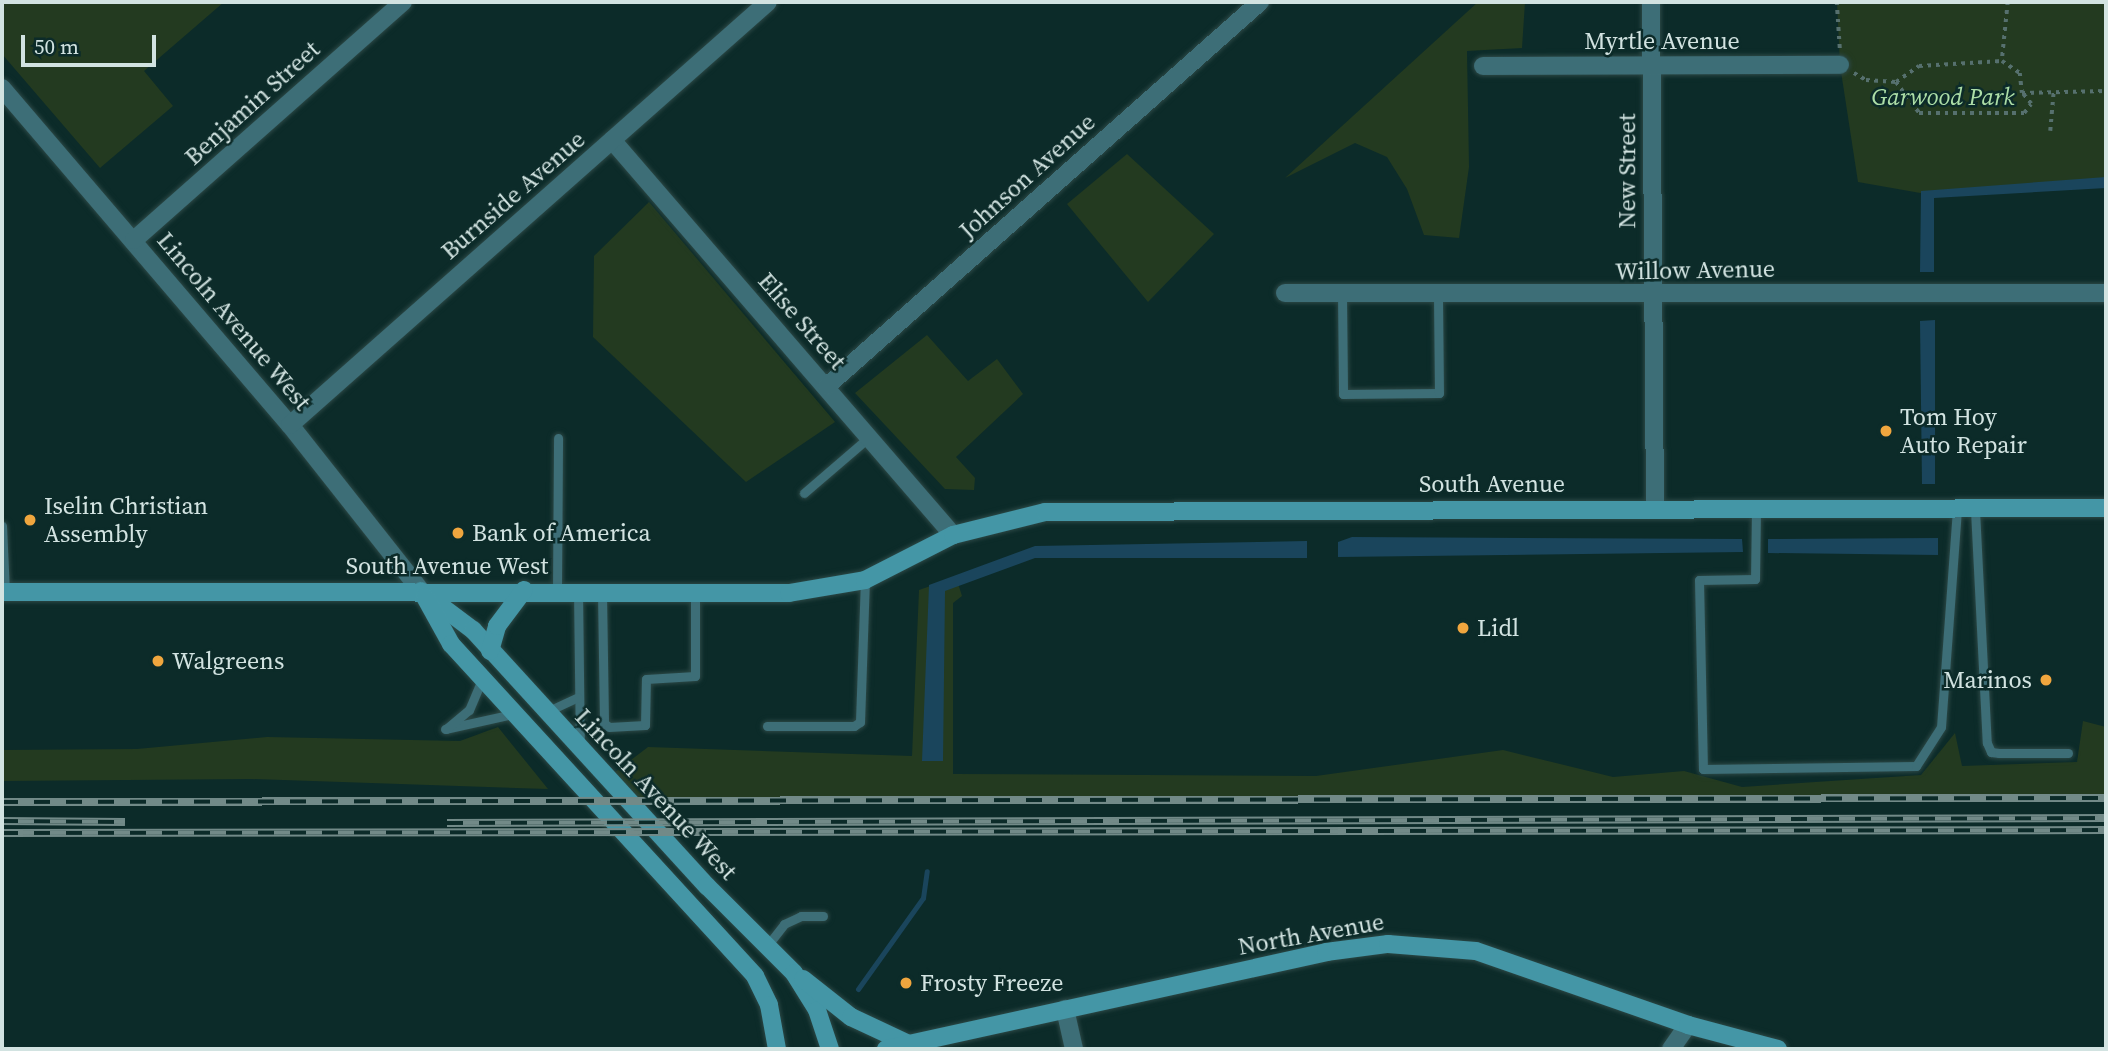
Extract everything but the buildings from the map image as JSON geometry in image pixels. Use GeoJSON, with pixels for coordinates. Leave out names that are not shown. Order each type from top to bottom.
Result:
{"type":"FeatureCollection","features":[{"type":"Feature","properties":{"kind":"main road","name":"South Avenue"},"geometry":{"type":"LineString","coordinates":[[888,568],[953,535],[1045,512],[2106,508]]}},
{"type":"Feature","properties":{"kind":"main road","name":"South Avenue West"},"geometry":{"type":"LineString","coordinates":[[3,592],[578,590],[789,593],[865,580],[888,568]]}},
{"type":"Feature","properties":{"kind":"main road"},"geometry":{"type":"LineString","coordinates":[[490,651],[497,625],[524,590]]}},
{"type":"Feature","properties":{"kind":"main road","name":"Lincoln Avenue West"},"geometry":{"type":"LineString","coordinates":[[421,591],[473,630],[580,749],[794,973],[817,1010],[830,1049]]}},
{"type":"Feature","properties":{"kind":"main road","name":"Lincoln Avenue West"},"geometry":{"type":"LineString","coordinates":[[421,591],[451,644],[755,976],[769,1006],[776,1049]]}},
{"type":"Feature","properties":{"kind":"main road","name":"North Avenue"},"geometry":{"type":"LineString","coordinates":[[886,1049],[1326,952],[1388,944],[1436,944],[1519,963],[1688,1025],[1778,1049]]}},
{"type":"Feature","properties":{"kind":"main road"},"geometry":{"type":"LineString","coordinates":[[794,973],[850,1017],[913,1045]]}},
{"type":"Feature","properties":{"kind":"street","name":"Benjamin Street"},"geometry":{"type":"LineString","coordinates":[[134,240],[403,2]]}},
{"type":"Feature","properties":{"kind":"street","name":"Johnson Avenue"},"geometry":{"type":"LineString","coordinates":[[827,386],[1260,2]]}},
{"type":"Feature","properties":{"kind":"street","name":"New Street"},"geometry":{"type":"LineString","coordinates":[[1651,2],[1651,296],[1655,508]]}},
{"type":"Feature","properties":{"kind":"street","name":"Burnside Avenue"},"geometry":{"type":"LineString","coordinates":[[290,425],[612,140],[757,6]]}},
{"type":"Feature","properties":{"kind":"street","name":"Myrtle Avenue"},"geometry":{"type":"LineString","coordinates":[[1483,66],[1840,65]]}},
{"type":"Feature","properties":{"kind":"street","name":"Lincoln Avenue West"},"geometry":{"type":"LineString","coordinates":[[2,88],[290,425],[421,591]]}},
{"type":"Feature","properties":{"kind":"street","name":"Elise Street"},"geometry":{"type":"LineString","coordinates":[[612,140],[953,535]]}},
{"type":"Feature","properties":{"kind":"street","name":"Willow Avenue"},"geometry":{"type":"LineString","coordinates":[[1284,293],[1651,296],[2106,293]]}},
{"type":"Feature","properties":{"kind":"street"},"geometry":{"type":"LineString","coordinates":[[1065,1009],[1074,1049]]}},
{"type":"Feature","properties":{"kind":"street"},"geometry":{"type":"LineString","coordinates":[[1671,1049],[1688,1025]]}},
{"type":"Feature","properties":{"kind":"lane"},"geometry":{"type":"LineString","coordinates":[[1342,294],[1343,394],[1439,393],[1438,295]]}},
{"type":"Feature","properties":{"kind":"lane"},"geometry":{"type":"LineString","coordinates":[[804,493],[870,436]]}},
{"type":"Feature","properties":{"kind":"lane"},"geometry":{"type":"LineString","coordinates":[[556,590],[558,439]]}},
{"type":"Feature","properties":{"kind":"lane"},"geometry":{"type":"LineString","coordinates":[[1756,509],[1755,579],[1699,580],[1703,769],[1916,766],[1941,727],[1966,510]]}},
{"type":"Feature","properties":{"kind":"lane"},"geometry":{"type":"LineString","coordinates":[[1966,510],[1987,743],[1992,752],[1999,753],[2068,753]]}},
{"type":"Feature","properties":{"kind":"lane"},"geometry":{"type":"LineString","coordinates":[[2,526],[3,592]]}},
{"type":"Feature","properties":{"kind":"lane"},"geometry":{"type":"LineString","coordinates":[[767,726],[854,726],[860,722],[865,580]]}},
{"type":"Feature","properties":{"kind":"lane"},"geometry":{"type":"LineString","coordinates":[[578,590],[580,749]]}},
{"type":"Feature","properties":{"kind":"lane"},"geometry":{"type":"LineString","coordinates":[[602,591],[604,723],[609,727],[645,725],[646,679],[693,678],[696,674],[695,592]]}},
{"type":"Feature","properties":{"kind":"lane"},"geometry":{"type":"LineString","coordinates":[[482,678],[469,709],[445,729],[513,714]]}},
{"type":"Feature","properties":{"kind":"lane"},"geometry":{"type":"LineString","coordinates":[[546,712],[578,697]]}},
{"type":"Feature","properties":{"kind":"lane"},"geometry":{"type":"LineString","coordinates":[[767,946],[784,925],[801,916],[824,916]]}},
{"type":"Feature","properties":{"kind":"path"},"geometry":{"type":"LineString","coordinates":[[1837,2],[1840,65],[1866,80],[1896,82],[1919,66],[2002,61],[2020,73],[2022,93],[2031,104],[2024,113],[1919,113],[1896,82]]}},
{"type":"Feature","properties":{"kind":"path"},"geometry":{"type":"LineString","coordinates":[[2002,61],[2008,2]]}},
{"type":"Feature","properties":{"kind":"path"},"geometry":{"type":"LineString","coordinates":[[2022,93],[2106,91]]}},
{"type":"Feature","properties":{"kind":"path"},"geometry":{"type":"LineString","coordinates":[[2050,131],[2053,93]]}},
{"type":"Feature","properties":{"kind":"green space"},"geometry":{"type":"Polygon","coordinates":[[[2,2],[224,2],[144,71],[173,106],[100,168],[2,54],[2,2]]]}},
{"type":"Feature","properties":{"kind":"green space"},"geometry":{"type":"Polygon","coordinates":[[[1478,2],[1525,2],[1522,48],[1467,51],[1469,167],[1459,238],[1424,235],[1407,189],[1387,157],[1355,143],[1285,178],[1478,2]]]}},
{"type":"Feature","properties":{"kind":"green space","name":"Garwood Park"},"geometry":{"type":"Polygon","coordinates":[[[1837,2],[2106,2],[2106,182],[1926,194],[1858,182],[1840,65],[1837,2]]]}},
{"type":"Feature","properties":{"kind":"green space"},"geometry":{"type":"Polygon","coordinates":[[[1127,154],[1214,234],[1148,302],[1067,204],[1127,154]]]}},
{"type":"Feature","properties":{"kind":"green space"},"geometry":{"type":"Polygon","coordinates":[[[649,202],[835,422],[746,482],[593,337],[594,256],[649,202]]]}},
{"type":"Feature","properties":{"kind":"green space"},"geometry":{"type":"Polygon","coordinates":[[[927,335],[968,381],[997,359],[1023,394],[956,457],[975,478],[974,490],[945,489],[855,393],[927,335]]]}},
{"type":"Feature","properties":{"kind":"green space"},"geometry":{"type":"Polygon","coordinates":[[[956,577],[962,596],[953,603],[953,774],[1316,776],[1503,750],[1613,777],[1684,771],[1742,787],[1921,775],[1955,733],[1962,766],[2077,762],[2083,721],[2106,727],[2106,797],[625,801],[610,776],[648,747],[912,756],[919,590],[956,577]]]}},
{"type":"Feature","properties":{"kind":"green space"},"geometry":{"type":"Polygon","coordinates":[[[498,727],[548,789],[251,779],[2,781],[2,750],[137,749],[267,737],[460,741],[498,727]]]}},
{"type":"Feature","properties":{"kind":"water"},"geometry":{"type":"Polygon","coordinates":[[[2106,177],[2106,188],[1934,198],[1934,272],[1920,272],[1921,191],[2106,177]]]}},
{"type":"Feature","properties":{"kind":"water"},"geometry":{"type":"Polygon","coordinates":[[[1935,320],[1935,484],[1922,484],[1920,321],[1935,320]]]}},
{"type":"Feature","properties":{"kind":"water"},"geometry":{"type":"Polygon","coordinates":[[[1352,537],[1742,539],[1743,552],[1338,557],[1338,542],[1352,537]]]}},
{"type":"Feature","properties":{"kind":"water"},"geometry":{"type":"Polygon","coordinates":[[[1938,538],[1938,555],[1768,553],[1768,539],[1938,538]]]}},
{"type":"Feature","properties":{"kind":"water"},"geometry":{"type":"Polygon","coordinates":[[[1307,541],[1307,558],[1035,558],[945,591],[943,761],[922,761],[929,585],[1035,546],[1307,541]]]}},
{"type":"Feature","properties":{"kind":"waterway"},"geometry":{"type":"LineString","coordinates":[[858,989],[923,898],[927,871]]}},
{"type":"Feature","properties":{"kind":"railway"},"geometry":{"type":"LineString","coordinates":[[2,802],[2106,798]]}},
{"type":"Feature","properties":{"kind":"railway"},"geometry":{"type":"LineString","coordinates":[[447,823],[2106,818]]}},
{"type":"Feature","properties":{"kind":"railway"},"geometry":{"type":"LineString","coordinates":[[2,821],[125,822]]}},
{"type":"Feature","properties":{"kind":"railway"},"geometry":{"type":"LineString","coordinates":[[2,833],[2106,830]]}},
{"type":"Feature","properties":{"kind":"place","name":"Tom Hoy Auto Repair"},"geometry":{"type":"Point","coordinates":[1886,431]}},
{"type":"Feature","properties":{"kind":"place","name":"Iselin Christian Assembly"},"geometry":{"type":"Point","coordinates":[30,520]}},
{"type":"Feature","properties":{"kind":"place","name":"Bank of America"},"geometry":{"type":"Point","coordinates":[458,533]}},
{"type":"Feature","properties":{"kind":"place","name":"Lidl"},"geometry":{"type":"Point","coordinates":[1463,628]}},
{"type":"Feature","properties":{"kind":"place","name":"Walgreens"},"geometry":{"type":"Point","coordinates":[158,661]}},
{"type":"Feature","properties":{"kind":"place","name":"Marinos"},"geometry":{"type":"Point","coordinates":[2046,680]}},
{"type":"Feature","properties":{"kind":"place","name":"Frosty Freeze"},"geometry":{"type":"Point","coordinates":[906,983]}}]}
